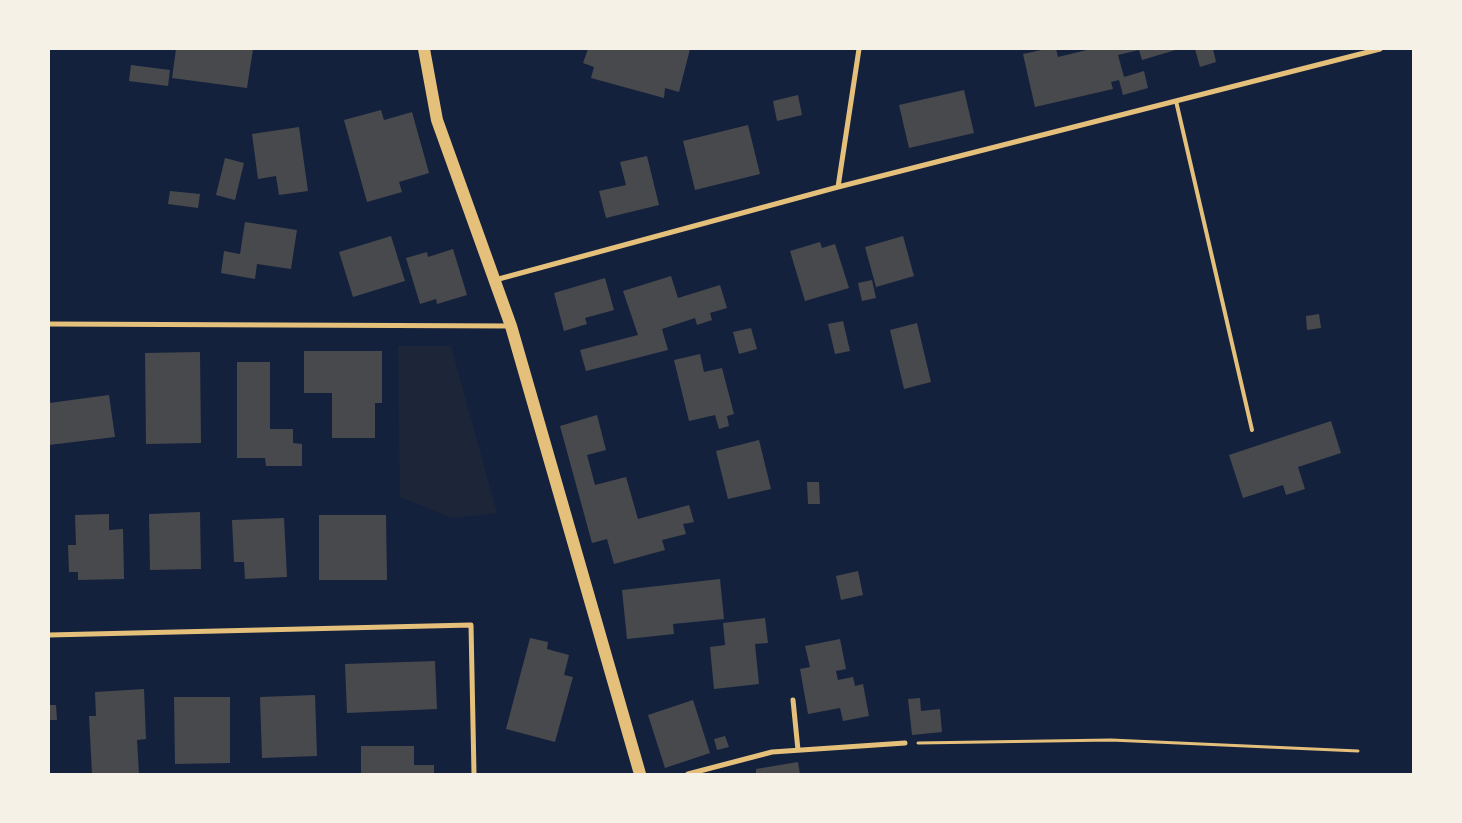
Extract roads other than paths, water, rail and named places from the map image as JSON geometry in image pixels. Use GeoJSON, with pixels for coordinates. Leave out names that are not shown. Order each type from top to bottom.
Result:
{"type":"FeatureCollection","features":[{"type":"Feature","properties":{"kind":"main road"},"geometry":{"type":"LineString","coordinates":[[424,49],[437,120],[511,326],[640,774]]}},
{"type":"Feature","properties":{"kind":"street"},"geometry":{"type":"LineString","coordinates":[[838,188],[859,49]]}},
{"type":"Feature","properties":{"kind":"street"},"geometry":{"type":"LineString","coordinates":[[494,280],[838,188],[1380,49]]}},
{"type":"Feature","properties":{"kind":"street"},"geometry":{"type":"LineString","coordinates":[[49,324],[511,326]]}},
{"type":"Feature","properties":{"kind":"street"},"geometry":{"type":"LineString","coordinates":[[49,635],[471,624],[474,774]]}},
{"type":"Feature","properties":{"kind":"street"},"geometry":{"type":"LineString","coordinates":[[793,700],[798,750]]}},
{"type":"Feature","properties":{"kind":"street"},"geometry":{"type":"LineString","coordinates":[[688,774],[772,752],[905,743]]}},
{"type":"Feature","properties":{"kind":"lane"},"geometry":{"type":"LineString","coordinates":[[1176,101],[1252,430]]}}]}
